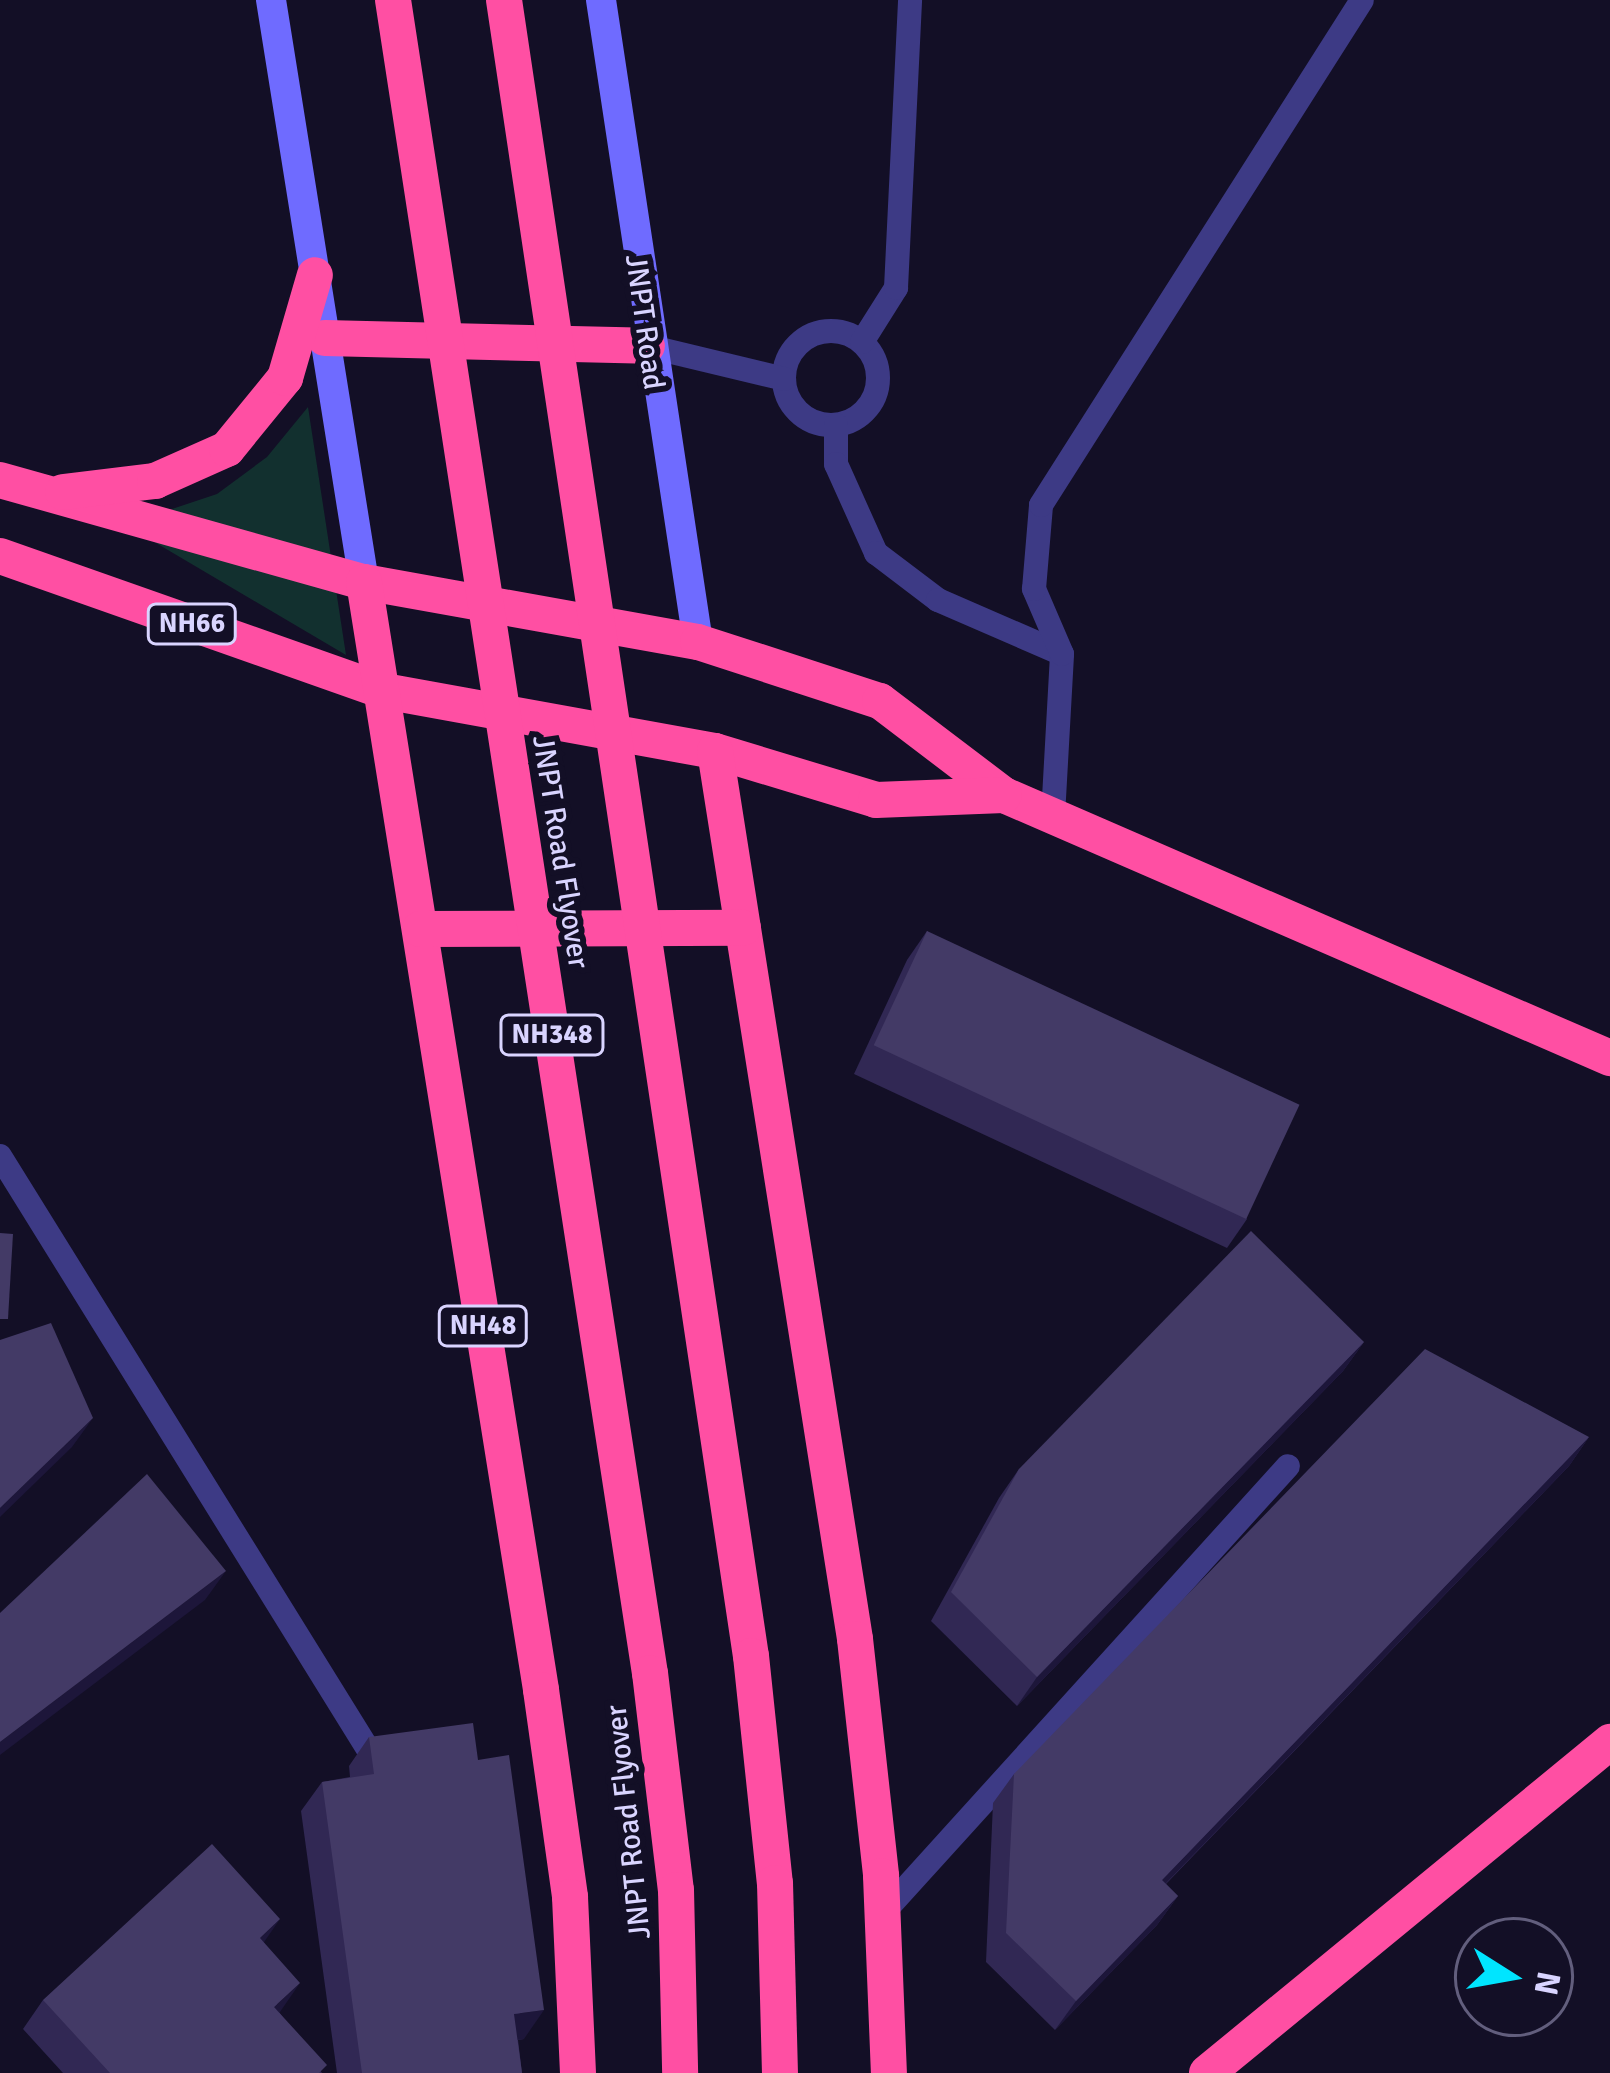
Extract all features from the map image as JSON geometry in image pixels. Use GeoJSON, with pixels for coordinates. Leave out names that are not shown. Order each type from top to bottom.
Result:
{"type":"FeatureCollection","features":[{"type":"Feature","properties":{"kind":"highway","name":"JNPT Road Flyover"},"geometry":{"type":"LineString","coordinates":[[393,0],[650,1673],[676,1890],[680,2073]]}},
{"type":"Feature","properties":{"kind":"highway"},"geometry":{"type":"LineString","coordinates":[[504,0],[751,1656],[775,1883],[780,2073]]}},
{"type":"Feature","properties":{"kind":"highway"},"geometry":{"type":"LineString","coordinates":[[12,486],[155,481],[226,449],[285,378],[315,275]]}},
{"type":"Feature","properties":{"kind":"highway"},"geometry":{"type":"LineString","coordinates":[[325,338],[647,346]]}},
{"type":"Feature","properties":{"kind":"highway"},"geometry":{"type":"LineString","coordinates":[[12,486],[364,582],[698,642],[880,701],[1004,795],[1610,1058]]}},
{"type":"Feature","properties":{"kind":"highway","name":"NH66"},"geometry":{"type":"LineString","coordinates":[[0,556],[384,692]]}},
{"type":"Feature","properties":{"kind":"highway","name":"NH48"},"geometry":{"type":"LineString","coordinates":[[364,582],[570,1897],[578,2073]]}},
{"type":"Feature","properties":{"kind":"highway"},"geometry":{"type":"LineString","coordinates":[[384,692],[715,752],[876,800],[1004,795]]}},
{"type":"Feature","properties":{"kind":"highway"},"geometry":{"type":"LineString","coordinates":[[715,752],[855,1639],[883,1912],[889,2073]]}},
{"type":"Feature","properties":{"kind":"highway"},"geometry":{"type":"LineString","coordinates":[[420,928],[742,928]]}},
{"type":"Feature","properties":{"kind":"highway"},"geometry":{"type":"LineString","coordinates":[[1206,2072],[1610,1742]]}},
{"type":"Feature","properties":{"kind":"street"},"geometry":{"type":"LineString","coordinates":[[271,0],[364,582]]}},
{"type":"Feature","properties":{"kind":"street","name":"JNPT Road"},"geometry":{"type":"LineString","coordinates":[[601,0],[647,346],[698,642]]}},
{"type":"Feature","properties":{"kind":"lane"},"geometry":{"type":"LineString","coordinates":[[862,342],[896,288],[910,0]]}},
{"type":"Feature","properties":{"kind":"lane"},"geometry":{"type":"LineString","coordinates":[[1052,816],[1062,654],[1034,589],[1041,505],[1362,0]]}},
{"type":"Feature","properties":{"kind":"lane"},"geometry":{"type":"LineString","coordinates":[[784,379],[794,349],[819,332],[862,342]]}},
{"type":"Feature","properties":{"kind":"lane"},"geometry":{"type":"LineString","coordinates":[[647,346],[784,379],[806,418],[836,425],[864,412],[878,384],[862,342]]}},
{"type":"Feature","properties":{"kind":"lane"},"geometry":{"type":"LineString","coordinates":[[836,425],[836,464],[876,553],[938,600],[1062,654]]}},
{"type":"Feature","properties":{"kind":"lane"},"geometry":{"type":"LineString","coordinates":[[0,1156],[368,1749]]}},
{"type":"Feature","properties":{"kind":"lane"},"geometry":{"type":"LineString","coordinates":[[883,1912],[1288,1466]]}},
{"type":"Feature","properties":{"kind":"green space"},"geometry":{"type":"Polygon","coordinates":[[[308,407],[346,655],[112,517],[163,512],[217,494],[267,457],[308,407]]]}},
{"type":"Feature","properties":{"kind":"building"},"geometry":{"type":"Polygon","coordinates":[[[927,931],[1299,1105],[1246,1219],[874,1045],[927,931]]]}},
{"type":"Feature","properties":{"kind":"building"},"geometry":{"type":"Polygon","coordinates":[[[1251,1231],[1364,1342],[1037,1677],[951,1592],[1019,1469],[1251,1231]]]}},
{"type":"Feature","properties":{"kind":"building"},"geometry":{"type":"Polygon","coordinates":[[[0,1233],[13,1234],[8,1319],[0,1319],[0,1233]]]}},
{"type":"Feature","properties":{"kind":"building"},"geometry":{"type":"Polygon","coordinates":[[[51,1323],[93,1418],[0,1508],[0,1340],[51,1323]]]}},
{"type":"Feature","properties":{"kind":"building"},"geometry":{"type":"Polygon","coordinates":[[[1425,1349],[1589,1437],[1162,1880],[1178,1896],[1076,2001],[1006,1933],[1014,1774],[1425,1349]]]}},
{"type":"Feature","properties":{"kind":"building"},"geometry":{"type":"Polygon","coordinates":[[[147,1474],[226,1571],[0,1742],[0,1613],[147,1474]]]}},
{"type":"Feature","properties":{"kind":"building"},"geometry":{"type":"Polygon","coordinates":[[[473,1723],[478,1760],[509,1755],[544,2010],[514,2014],[522,2073],[362,2073],[322,1782],[374,1774],[369,1737],[473,1723]]]}},
{"type":"Feature","properties":{"kind":"building"},"geometry":{"type":"Polygon","coordinates":[[[212,1844],[280,1919],[260,1938],[300,1983],[274,2007],[327,2065],[319,2073],[110,2073],[43,2000],[212,1844]]]}}]}
